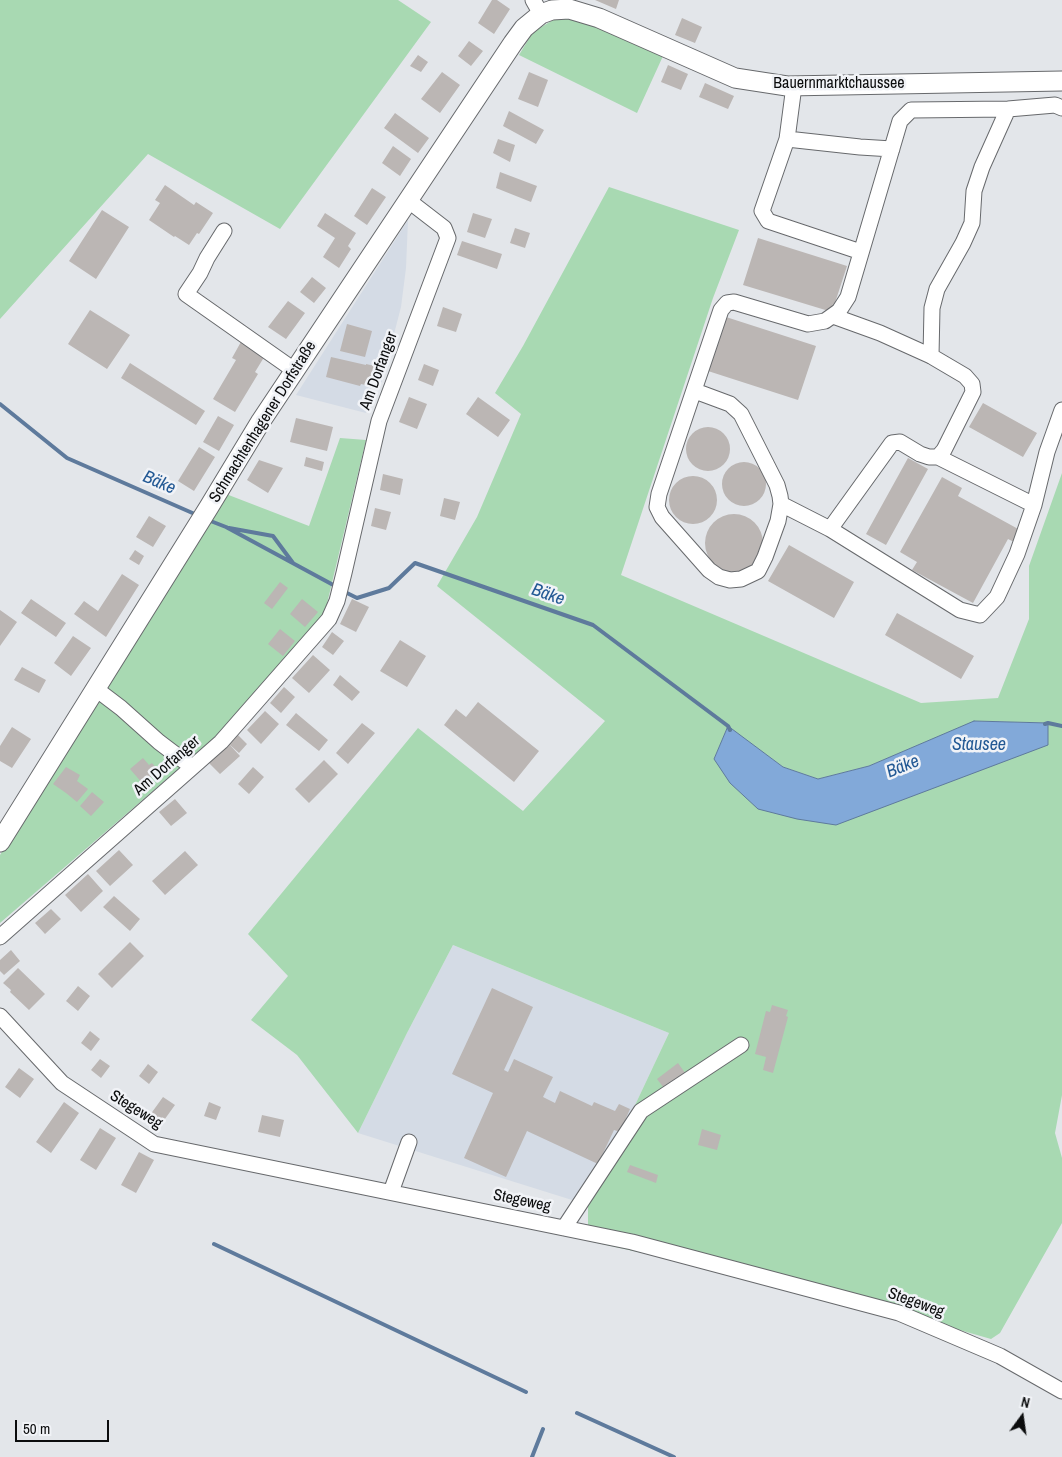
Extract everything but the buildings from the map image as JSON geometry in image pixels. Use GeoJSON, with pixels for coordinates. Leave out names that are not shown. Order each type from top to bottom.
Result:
{"type":"FeatureCollection","features":[{"type":"Feature","properties":{"kind":"main road","name":"Bauernmarktchaussee"},"geometry":{"type":"LineString","coordinates":[[537,7],[552,10],[568,9],[599,18],[735,78],[787,86],[1062,81]]}},
{"type":"Feature","properties":{"kind":"main road","name":"Schmachtenhagener Dorfstraße"},"geometry":{"type":"LineString","coordinates":[[0,842],[196,529],[261,421],[537,7]]}},
{"type":"Feature","properties":{"kind":"street"},"geometry":{"type":"LineString","coordinates":[[794,86],[787,139],[762,212],[768,221],[861,252]]}},
{"type":"Feature","properties":{"kind":"street"},"geometry":{"type":"LineString","coordinates":[[695,390],[730,404],[741,414],[777,485],[781,504],[778,521],[762,564],[758,571],[741,579],[730,580],[719,577],[709,570],[662,517],[657,507],[658,494],[722,310],[727,303],[734,302],[808,324],[825,322],[839,311],[848,296],[900,121],[911,110],[1008,109],[1055,105],[1062,108]]}},
{"type":"Feature","properties":{"kind":"street"},"geometry":{"type":"LineString","coordinates":[[930,356],[932,308],[937,289],[972,223],[974,191],[982,167],[1008,109]]}},
{"type":"Feature","properties":{"kind":"street"},"geometry":{"type":"LineString","coordinates":[[787,139],[892,150]]}},
{"type":"Feature","properties":{"kind":"street","name":"Am Dorfanger"},"geometry":{"type":"LineString","coordinates":[[0,937],[222,742],[329,619],[337,601],[379,421],[448,238],[444,228],[409,201]]}},
{"type":"Feature","properties":{"kind":"street"},"geometry":{"type":"LineString","coordinates":[[224,231],[186,294],[294,370]]}},
{"type":"Feature","properties":{"kind":"street"},"geometry":{"type":"LineString","coordinates":[[833,316],[880,333],[930,356],[965,376],[972,384],[973,392],[968,403],[944,450],[938,457]]}},
{"type":"Feature","properties":{"kind":"street"},"geometry":{"type":"LineString","coordinates":[[781,504],[830,529],[960,610],[980,615],[997,597],[1017,554],[1034,505],[1048,452],[1062,410]]}},
{"type":"Feature","properties":{"kind":"street"},"geometry":{"type":"LineString","coordinates":[[830,529],[892,444],[900,442],[920,454],[938,457],[1034,505]]}},
{"type":"Feature","properties":{"kind":"street"},"geometry":{"type":"LineString","coordinates":[[96,689],[192,767]]}},
{"type":"Feature","properties":{"kind":"street","name":"Stegeweg"},"geometry":{"type":"LineString","coordinates":[[0,1016],[62,1083],[154,1144],[632,1242],[899,1313],[1000,1356],[1062,1391]]}},
{"type":"Feature","properties":{"kind":"street"},"geometry":{"type":"LineString","coordinates":[[564,1228],[641,1111],[741,1045]]}},
{"type":"Feature","properties":{"kind":"street"},"geometry":{"type":"LineString","coordinates":[[392,1192],[409,1142]]}},
{"type":"Feature","properties":{"kind":"shaded area"},"geometry":{"type":"Polygon","coordinates":[[[408,220],[406,268],[401,307],[380,388],[371,387],[366,413],[296,395],[408,220]]]}},
{"type":"Feature","properties":{"kind":"shaded area"},"geometry":{"type":"Polygon","coordinates":[[[453,945],[669,1033],[588,1205],[358,1133],[453,945]]]}},
{"type":"Feature","properties":{"kind":"green space"},"geometry":{"type":"Polygon","coordinates":[[[0,0],[398,0],[431,22],[280,229],[148,154],[0,319],[0,0]]]}},
{"type":"Feature","properties":{"kind":"green space"},"geometry":{"type":"Polygon","coordinates":[[[579,18],[663,56],[637,113],[519,55],[533,32],[553,20],[579,18]]]}},
{"type":"Feature","properties":{"kind":"green space"},"geometry":{"type":"Polygon","coordinates":[[[609,187],[739,230],[713,298],[621,575],[921,703],[998,698],[1029,619],[1029,566],[1062,473],[1062,1095],[1055,1133],[1062,1158],[1062,1223],[1000,1333],[991,1339],[855,1300],[588,1241],[588,1205],[669,1033],[453,945],[358,1133],[297,1055],[251,1020],[288,976],[248,934],[418,728],[523,811],[605,721],[437,586],[477,517],[521,414],[495,393],[523,346],[609,187]],[[976,721],[869,766],[818,779],[783,767],[728,727],[714,759],[763,810],[1048,723],[976,721]]]}},
{"type":"Feature","properties":{"kind":"green space"},"geometry":{"type":"Polygon","coordinates":[[[340,438],[366,440],[325,612],[219,734],[0,923],[0,855],[226,494],[309,526],[340,438]]]}},
{"type":"Feature","properties":{"kind":"water","name":"Stausee"},"geometry":{"type":"Polygon","coordinates":[[[974,721],[1048,723],[1048,745],[836,825],[797,819],[758,809],[730,783],[714,759],[728,726],[783,767],[818,779],[869,766],[974,721]]]}},
{"type":"Feature","properties":{"kind":"waterway","name":"Bäke"},"geometry":{"type":"LineString","coordinates":[[0,404],[67,458],[197,515]]}},
{"type":"Feature","properties":{"kind":"waterway","name":"Bäke"},"geometry":{"type":"LineString","coordinates":[[208,520],[226,527],[337,587]]}},
{"type":"Feature","properties":{"kind":"waterway"},"geometry":{"type":"LineString","coordinates":[[229,528],[273,536],[293,563]]}},
{"type":"Feature","properties":{"kind":"waterway","name":"Bäke"},"geometry":{"type":"LineString","coordinates":[[343,591],[357,598],[389,588],[415,563],[593,625],[728,726],[730,730]]}},
{"type":"Feature","properties":{"kind":"waterway","name":"Bäke"},"geometry":{"type":"LineString","coordinates":[[1045,724],[1062,726]]}},
{"type":"Feature","properties":{"kind":"waterway"},"geometry":{"type":"LineString","coordinates":[[214,1244],[526,1392]]}},
{"type":"Feature","properties":{"kind":"waterway"},"geometry":{"type":"LineString","coordinates":[[577,1413],[674,1457]]}},
{"type":"Feature","properties":{"kind":"waterway"},"geometry":{"type":"LineString","coordinates":[[532,1457],[543,1429]]}}]}
